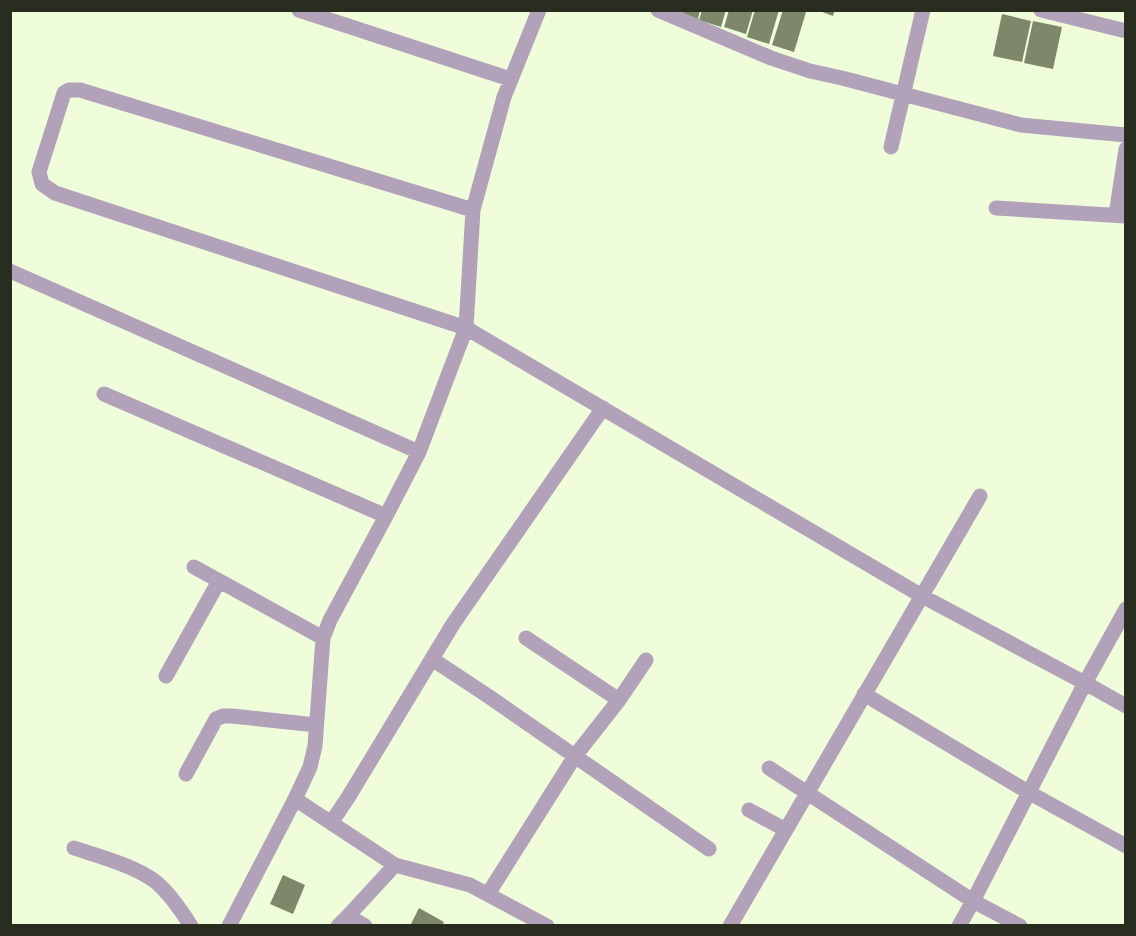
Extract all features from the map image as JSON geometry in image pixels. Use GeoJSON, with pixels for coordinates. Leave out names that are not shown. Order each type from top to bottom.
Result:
{"type":"FeatureCollection","features":[{"type":"Feature","properties":{"kind":"street"},"geometry":{"type":"LineString","coordinates":[[299,10],[510,79]]}},
{"type":"Feature","properties":{"kind":"street"},"geometry":{"type":"LineString","coordinates":[[229,926],[310,767],[315,746],[323,638],[330,620],[419,452],[466,328],[473,210],[504,97],[539,10]]}},
{"type":"Feature","properties":{"kind":"street"},"geometry":{"type":"LineString","coordinates":[[658,10],[771,58],[810,71],[1021,125],[1125,135]]}},
{"type":"Feature","properties":{"kind":"street"},"geometry":{"type":"LineString","coordinates":[[891,147],[923,10]]}},
{"type":"Feature","properties":{"kind":"street"},"geometry":{"type":"LineString","coordinates":[[1041,10],[1125,30]]}},
{"type":"Feature","properties":{"kind":"street"},"geometry":{"type":"LineString","coordinates":[[473,210],[80,90],[69,90],[64,93],[39,172],[42,184],[55,193],[466,328],[922,596],[1125,706]]}},
{"type":"Feature","properties":{"kind":"street"},"geometry":{"type":"LineString","coordinates":[[996,207],[1121,216],[1125,149]]}},
{"type":"Feature","properties":{"kind":"street"},"geometry":{"type":"LineString","coordinates":[[10,271],[419,452]]}},
{"type":"Feature","properties":{"kind":"street"},"geometry":{"type":"LineString","coordinates":[[104,394],[386,516]]}},
{"type":"Feature","properties":{"kind":"street"},"geometry":{"type":"LineString","coordinates":[[331,824],[453,624],[603,408]]}},
{"type":"Feature","properties":{"kind":"street"},"geometry":{"type":"LineString","coordinates":[[730,926],[980,496]]}},
{"type":"Feature","properties":{"kind":"street"},"geometry":{"type":"LineString","coordinates":[[194,567],[323,638]]}},
{"type":"Feature","properties":{"kind":"street"},"geometry":{"type":"LineString","coordinates":[[166,676],[219,581]]}},
{"type":"Feature","properties":{"kind":"street"},"geometry":{"type":"LineString","coordinates":[[958,926],[1125,609]]}},
{"type":"Feature","properties":{"kind":"street"},"geometry":{"type":"LineString","coordinates":[[526,638],[619,700]]}},
{"type":"Feature","properties":{"kind":"street"},"geometry":{"type":"LineString","coordinates":[[432,659],[709,849]]}},
{"type":"Feature","properties":{"kind":"street"},"geometry":{"type":"LineString","coordinates":[[488,894],[576,756],[646,660]]}},
{"type":"Feature","properties":{"kind":"street"},"geometry":{"type":"LineString","coordinates":[[864,694],[1028,792],[1125,846]]}},
{"type":"Feature","properties":{"kind":"street"},"geometry":{"type":"LineString","coordinates":[[186,774],[216,719],[223,716],[316,725]]}},
{"type":"Feature","properties":{"kind":"street"},"geometry":{"type":"LineString","coordinates":[[769,768],[973,901],[1020,926]]}},
{"type":"Feature","properties":{"kind":"street"},"geometry":{"type":"LineString","coordinates":[[295,799],[395,865],[470,885],[547,926]]}},
{"type":"Feature","properties":{"kind":"street"},"geometry":{"type":"LineString","coordinates":[[749,810],[786,830]]}},
{"type":"Feature","properties":{"kind":"street"},"geometry":{"type":"LineString","coordinates":[[74,848],[132,869],[155,881],[174,901],[191,926]]}},
{"type":"Feature","properties":{"kind":"street"},"geometry":{"type":"LineString","coordinates":[[343,921],[395,865]]}},
{"type":"Feature","properties":{"kind":"street"},"geometry":{"type":"LineString","coordinates":[[343,921],[365,926]]}},
{"type":"Feature","properties":{"kind":"building"},"geometry":{"type":"Polygon","coordinates":[[[674,10],[700,10],[698,19],[674,10]]]}},
{"type":"Feature","properties":{"kind":"building"},"geometry":{"type":"Polygon","coordinates":[[[702,10],[726,10],[721,27],[699,20],[702,10]]]}},
{"type":"Feature","properties":{"kind":"building"},"geometry":{"type":"Polygon","coordinates":[[[729,10],[753,10],[746,34],[724,27],[729,10]]]}},
{"type":"Feature","properties":{"kind":"building"},"geometry":{"type":"Polygon","coordinates":[[[755,10],[779,10],[769,44],[747,37],[755,10]]]}},
{"type":"Feature","properties":{"kind":"building"},"geometry":{"type":"Polygon","coordinates":[[[783,10],[806,12],[794,52],[772,45],[783,10]]]}},
{"type":"Feature","properties":{"kind":"building"},"geometry":{"type":"Polygon","coordinates":[[[817,10],[835,10],[833,16],[817,10]]]}},
{"type":"Feature","properties":{"kind":"building"},"geometry":{"type":"Polygon","coordinates":[[[1002,14],[1031,21],[1022,62],[993,56],[1002,14]]]}},
{"type":"Feature","properties":{"kind":"building"},"geometry":{"type":"Polygon","coordinates":[[[1033,21],[1062,27],[1053,69],[1024,63],[1033,21]]]}},
{"type":"Feature","properties":{"kind":"building"},"geometry":{"type":"Polygon","coordinates":[[[283,875],[305,885],[293,914],[270,904],[283,875]]]}},
{"type":"Feature","properties":{"kind":"building"},"geometry":{"type":"Polygon","coordinates":[[[419,908],[444,922],[442,926],[410,926],[419,908]]]}}]}
